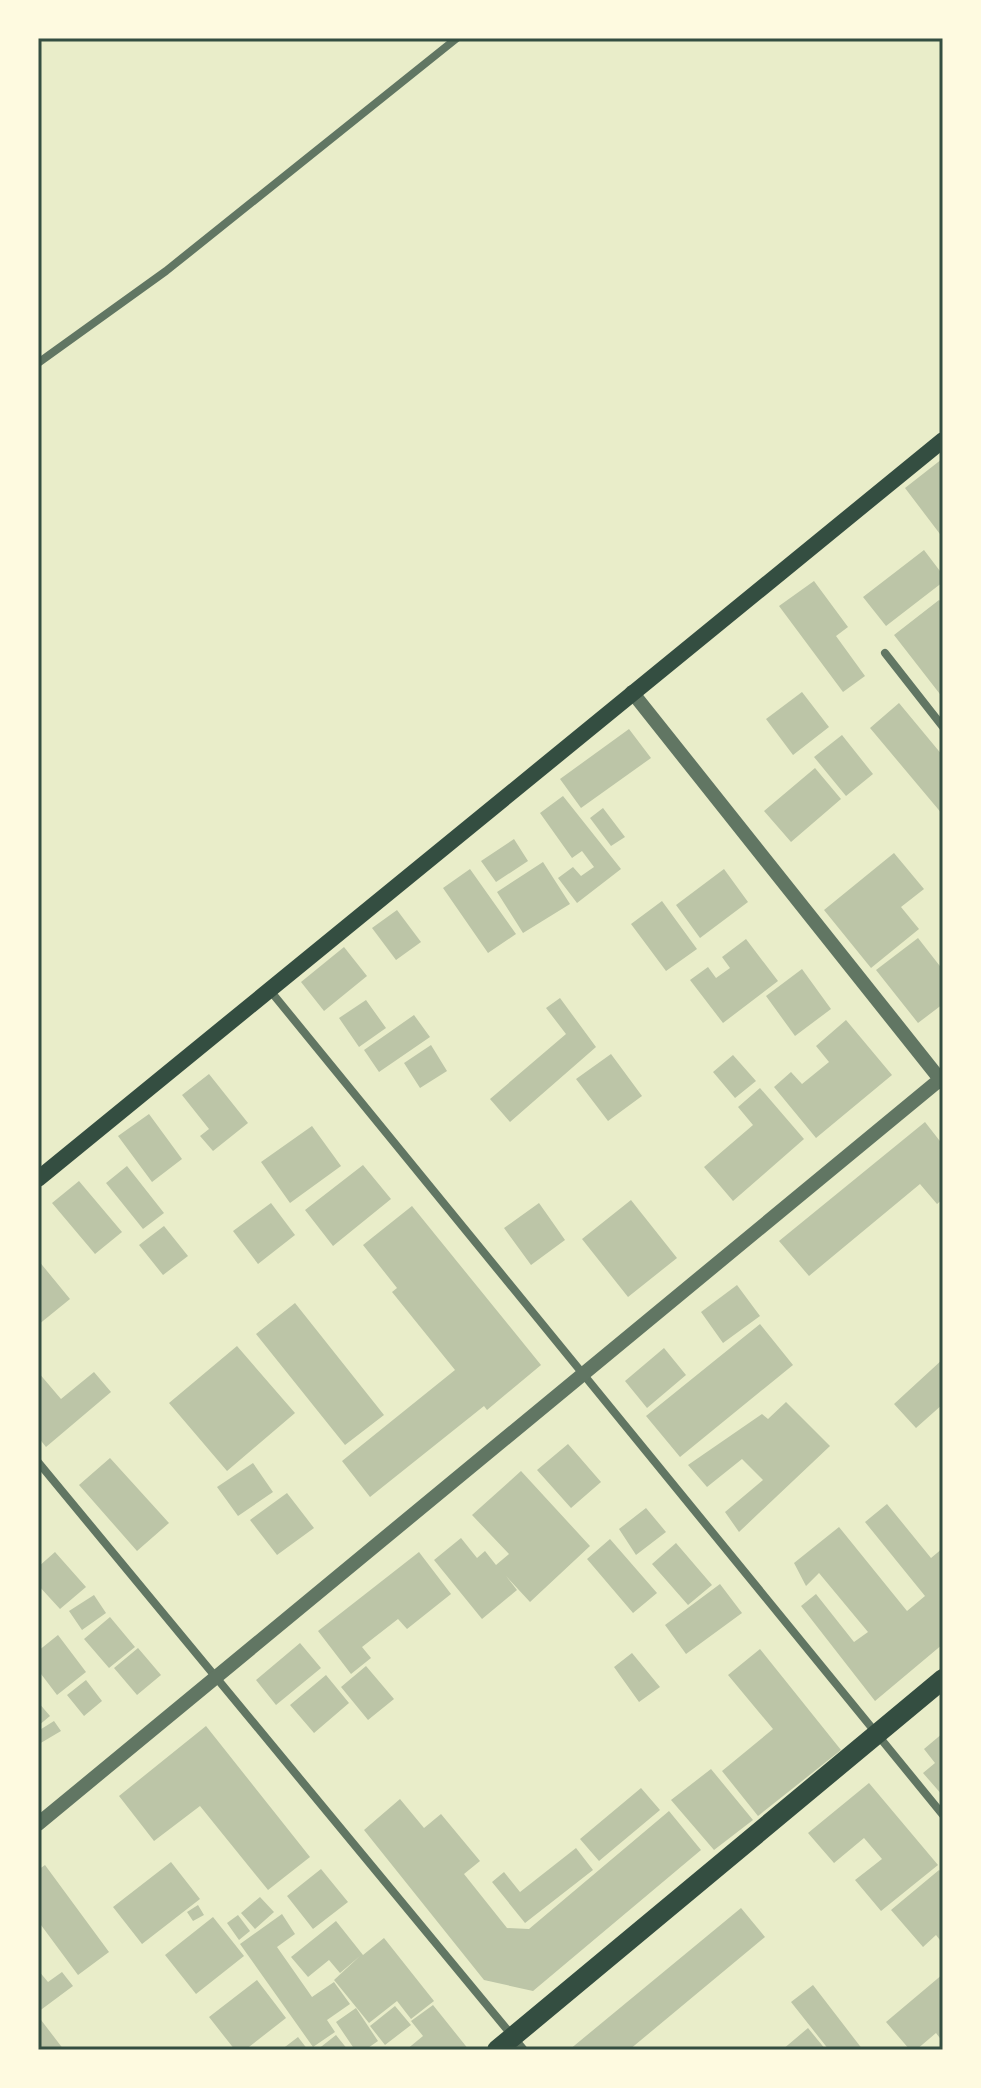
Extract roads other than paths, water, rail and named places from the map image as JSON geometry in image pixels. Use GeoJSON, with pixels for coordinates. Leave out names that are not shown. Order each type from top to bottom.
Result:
{"type":"FeatureCollection","features":[{"type":"Feature","properties":{"kind":"main road"},"geometry":{"type":"LineString","coordinates":[[38,1179],[268,988],[943,440]]}},
{"type":"Feature","properties":{"kind":"main road"},"geometry":{"type":"LineString","coordinates":[[512,2046],[943,1679]]}},
{"type":"Feature","properties":{"kind":"street"},"geometry":{"type":"LineString","coordinates":[[38,363],[166,271],[457,38]]}},
{"type":"Feature","properties":{"kind":"street"},"geometry":{"type":"LineString","coordinates":[[885,653],[943,727]]}},
{"type":"Feature","properties":{"kind":"street"},"geometry":{"type":"LineString","coordinates":[[38,1824],[942,1080],[632,692]]}},
{"type":"Feature","properties":{"kind":"street"},"geometry":{"type":"LineString","coordinates":[[268,988],[943,1815]]}},
{"type":"Feature","properties":{"kind":"street"},"geometry":{"type":"LineString","coordinates":[[38,1462],[217,1676],[512,2046]]}}]}
